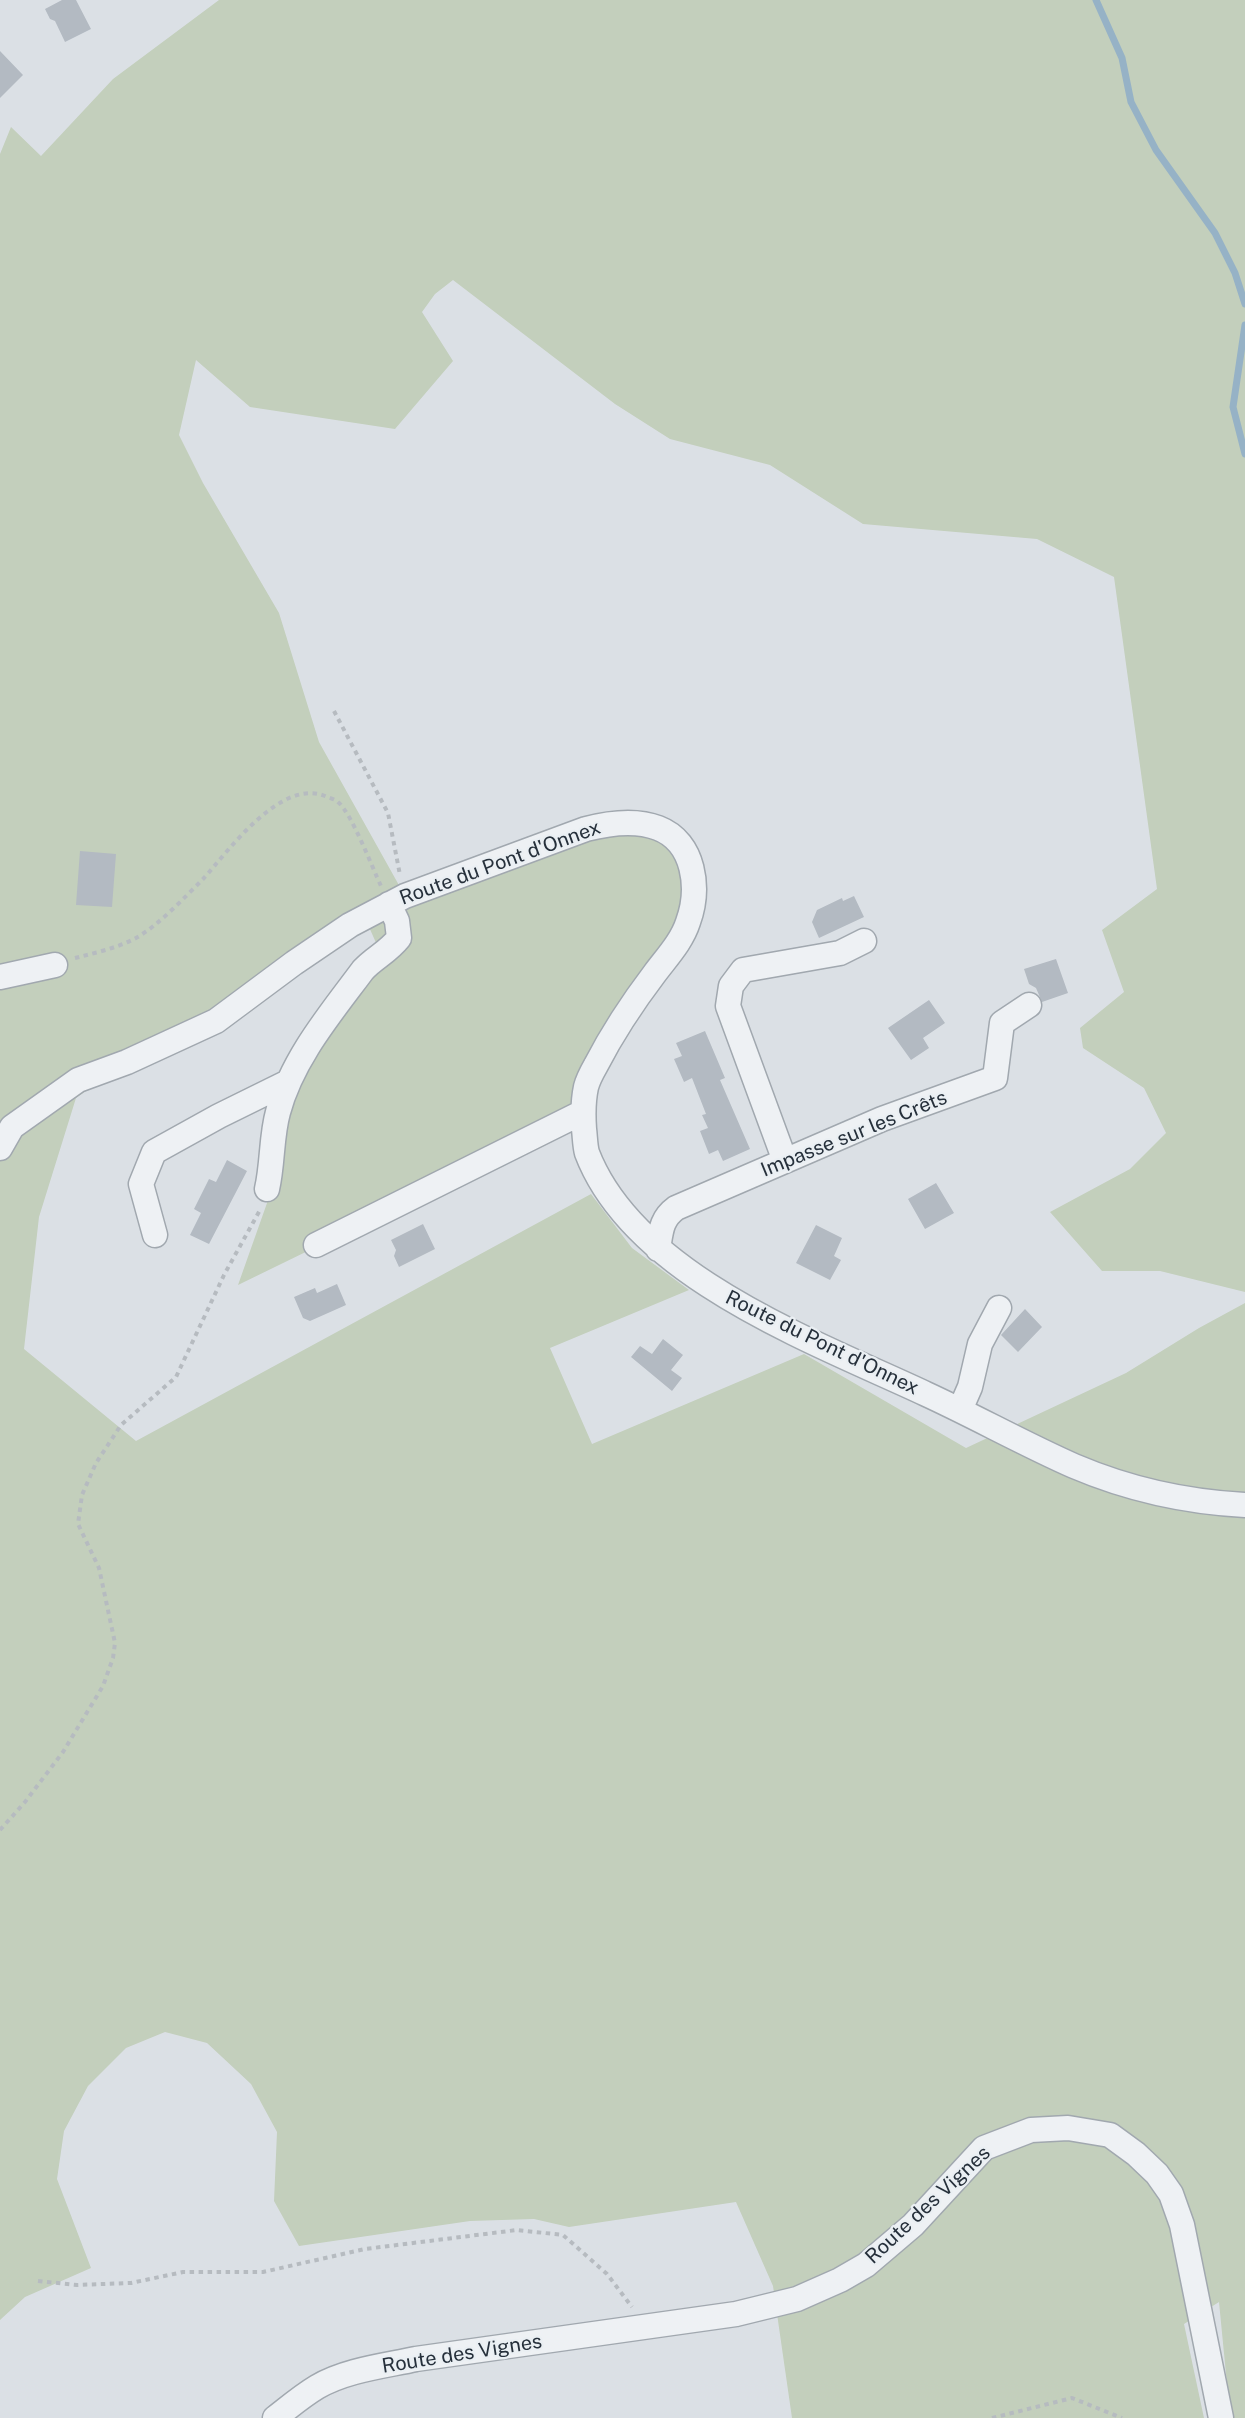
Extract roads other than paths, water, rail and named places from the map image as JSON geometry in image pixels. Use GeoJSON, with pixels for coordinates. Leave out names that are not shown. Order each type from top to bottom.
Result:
{"type":"FeatureCollection","features":[{"type":"Feature","properties":{"kind":"street","name":"Route du Pont d'Onnex"},"geometry":{"type":"LineString","coordinates":[[0,1148],[12,1127],[78,1080],[127,1062],[216,1021],[350,925],[397,900],[586,829],[608,824],[637,823],[660,828],[678,842],[688,856],[693,876],[694,898],[688,924],[675,947],[627,1011],[604,1049],[586,1084],[583,1112],[586,1150],[602,1185],[628,1218],[658,1249],[716,1290],[782,1327],[1076,1467],[1154,1492],[1216,1503],[1245,1505]]}},
{"type":"Feature","properties":{"kind":"street"},"geometry":{"type":"LineString","coordinates":[[267,1189],[272,1169],[277,1114],[288,1083],[318,1033],[363,970],[372,960],[389,951],[399,938],[397,900]]}},
{"type":"Feature","properties":{"kind":"street"},"geometry":{"type":"LineString","coordinates":[[785,1161],[728,1006],[731,986],[742,970],[840,953],[864,941]]}},
{"type":"Feature","properties":{"kind":"street"},"geometry":{"type":"LineString","coordinates":[[0,977],[55,965]]}},
{"type":"Feature","properties":{"kind":"street","name":"Impasse sur les Crêts"},"geometry":{"type":"LineString","coordinates":[[658,1249],[662,1224],[666,1215],[676,1208],[882,1119],[995,1077],[1002,1023],[1029,1005]]}},
{"type":"Feature","properties":{"kind":"street"},"geometry":{"type":"LineString","coordinates":[[155,1235],[141,1184],[154,1152],[219,1116],[288,1083]]}},
{"type":"Feature","properties":{"kind":"street"},"geometry":{"type":"LineString","coordinates":[[316,1245],[583,1112]]}},
{"type":"Feature","properties":{"kind":"street"},"geometry":{"type":"LineString","coordinates":[[960,1410],[970,1387],[980,1344],[999,1308]]}},
{"type":"Feature","properties":{"kind":"street","name":"Route des Vignes"},"geometry":{"type":"LineString","coordinates":[[275,2418],[318,2386],[348,2374],[376,2367],[416,2359],[757,2310],[808,2294],[866,2265],[913,2225],[984,2148],[1031,2130],[1068,2128],[1094,2130],[1110,2135],[1136,2154],[1157,2174],[1171,2194],[1182,2225],[1221,2418]]}},
{"type":"Feature","properties":{"kind":"waterway"},"geometry":{"type":"LineString","coordinates":[[1096,0],[1122,58],[1131,102],[1156,150],[1215,233],[1235,273],[1245,304]]}},
{"type":"Feature","properties":{"kind":"waterway"},"geometry":{"type":"LineString","coordinates":[[1245,325],[1233,407],[1245,454]]}}]}
